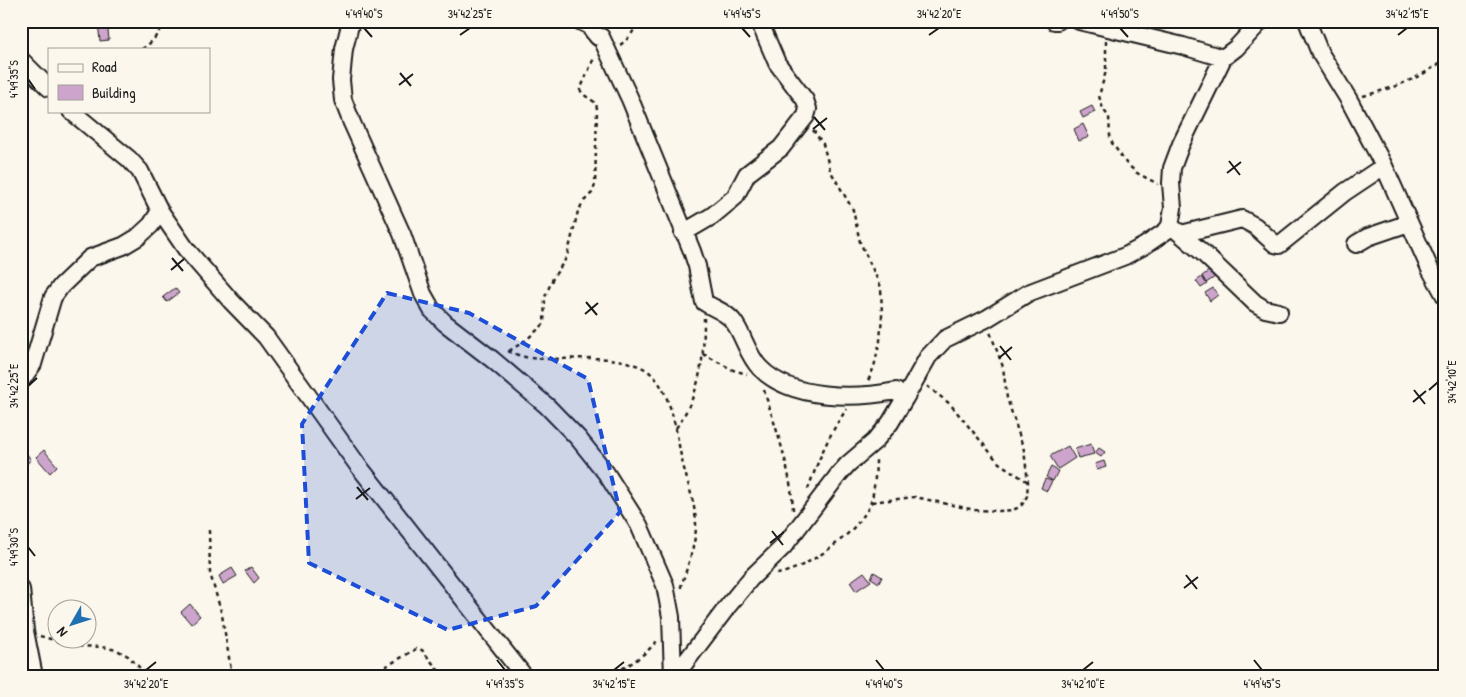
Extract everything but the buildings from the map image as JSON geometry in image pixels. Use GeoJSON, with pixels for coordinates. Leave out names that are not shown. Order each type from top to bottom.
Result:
{"type":"FeatureCollection","features":[{"type":"Feature","properties":{"kind":"street"},"geometry":{"type":"LineString","coordinates":[[351,21],[344,49],[341,80],[343,100],[402,234],[423,294],[432,310],[445,323],[493,360],[547,406],[578,438],[606,473],[639,525],[665,585],[671,617],[674,676]]}},
{"type":"Feature","properties":{"kind":"street"},"geometry":{"type":"LineString","coordinates":[[580,21],[588,25],[598,37],[601,37],[630,99],[697,266],[704,302],[724,313],[732,321],[759,368],[786,385],[806,392],[856,397],[896,391]]}},
{"type":"Feature","properties":{"kind":"street"},"geometry":{"type":"LineString","coordinates":[[1079,21],[1184,46],[1223,58]]}},
{"type":"Feature","properties":{"kind":"street"},"geometry":{"type":"LineString","coordinates":[[1261,21],[1236,48],[1223,58],[1175,157],[1171,183],[1176,230],[1255,303],[1265,309],[1279,312]]}},
{"type":"Feature","properties":{"kind":"street"},"geometry":{"type":"LineString","coordinates":[[1307,21],[1320,53],[1350,100],[1384,166],[1406,218],[1445,296]]}},
{"type":"Feature","properties":{"kind":"street"},"geometry":{"type":"LineString","coordinates":[[683,233],[712,216],[734,197],[747,174],[781,148],[804,120],[808,109],[805,100],[777,64],[762,22]]}},
{"type":"Feature","properties":{"kind":"street"},"geometry":{"type":"LineString","coordinates":[[21,60],[48,87]]}},
{"type":"Feature","properties":{"kind":"street"},"geometry":{"type":"LineString","coordinates":[[72,112],[129,159],[140,171],[160,210],[198,265],[266,336],[357,464],[524,676]]}},
{"type":"Feature","properties":{"kind":"street"},"geometry":{"type":"LineString","coordinates":[[674,676],[751,578],[784,546],[839,474],[876,441],[890,423],[928,357],[946,339],[986,319],[1028,293],[1125,256],[1156,238],[1176,230],[1242,219],[1255,226],[1279,245],[1345,192],[1384,166]]}},
{"type":"Feature","properties":{"kind":"street"},"geometry":{"type":"LineString","coordinates":[[21,381],[33,364],[53,297],[61,286],[90,258],[123,246],[138,238],[151,225],[160,210]]}},
{"type":"Feature","properties":{"kind":"street"},"geometry":{"type":"LineString","coordinates":[[1356,244],[1368,237],[1406,224],[1406,218]]}},
{"type":"Feature","properties":{"kind":"street"},"geometry":{"type":"LineString","coordinates":[[21,589],[25,631],[34,676]]}},
{"type":"Feature","properties":{"kind":"path"},"geometry":{"type":"LineString","coordinates":[[143,48],[156,36],[163,21]]}},
{"type":"Feature","properties":{"kind":"path"},"geometry":{"type":"LineString","coordinates":[[610,54],[631,35],[636,21]]}},
{"type":"Feature","properties":{"kind":"path"},"geometry":{"type":"LineString","coordinates":[[1106,28],[1106,71],[1099,96],[1103,109],[1109,117],[1112,143],[1120,156],[1137,173],[1158,184],[1167,186],[1171,183]]}},
{"type":"Feature","properties":{"kind":"path"},"geometry":{"type":"LineString","coordinates":[[493,360],[525,341],[544,324],[544,297],[553,278],[567,257],[578,211],[592,193],[595,185],[597,109],[596,103],[580,90],[599,48],[601,37]]}},
{"type":"Feature","properties":{"kind":"path"},"geometry":{"type":"LineString","coordinates":[[1350,100],[1403,84],[1445,59]]}},
{"type":"Feature","properties":{"kind":"path"},"geometry":{"type":"LineString","coordinates":[[804,120],[821,139],[830,170],[854,210],[860,242],[881,287],[882,315],[880,341],[874,367],[866,385],[836,424],[807,491]]}},
{"type":"Feature","properties":{"kind":"path"},"geometry":{"type":"LineString","coordinates":[[676,428],[685,415],[699,382],[703,354],[704,302]]}},
{"type":"Feature","properties":{"kind":"path"},"geometry":{"type":"LineString","coordinates":[[872,502],[914,497],[975,510],[1012,510],[1020,507],[1024,502],[1027,496],[1028,482],[1024,450],[1007,398],[1003,367],[986,319]]}},
{"type":"Feature","properties":{"kind":"path"},"geometry":{"type":"LineString","coordinates":[[508,351],[530,358],[603,358],[644,369],[661,388],[669,405],[676,428],[694,506],[696,527],[678,595]]}},
{"type":"Feature","properties":{"kind":"path"},"geometry":{"type":"LineString","coordinates":[[703,354],[733,370],[751,375]]}},
{"type":"Feature","properties":{"kind":"path"},"geometry":{"type":"LineString","coordinates":[[916,378],[950,404],[999,463],[1028,482]]}},
{"type":"Feature","properties":{"kind":"path"},"geometry":{"type":"LineString","coordinates":[[762,385],[784,451],[792,492],[793,511]]}},
{"type":"Feature","properties":{"kind":"path"},"geometry":{"type":"LineString","coordinates":[[776,574],[809,562],[850,531],[863,516],[872,502],[876,465],[876,441]]}},
{"type":"Feature","properties":{"kind":"path"},"geometry":{"type":"LineString","coordinates":[[209,530],[210,573],[222,615],[232,676]]}},
{"type":"Feature","properties":{"kind":"path"},"geometry":{"type":"LineString","coordinates":[[608,676],[642,656],[656,643],[670,624]]}},
{"type":"Feature","properties":{"kind":"path"},"geometry":{"type":"LineString","coordinates":[[25,631],[75,646],[102,647],[117,650],[128,656],[148,676]]}},
{"type":"Feature","properties":{"kind":"path"},"geometry":{"type":"LineString","coordinates":[[363,676],[385,667],[413,650],[420,649],[443,676]]}},
{"type":"Feature","properties":{"kind":"highlighted area"},"geometry":{"type":"Polygon","coordinates":[[[387,293],[469,313],[588,379],[620,512],[536,606],[448,630],[309,563],[302,424],[387,293]]]}}]}
